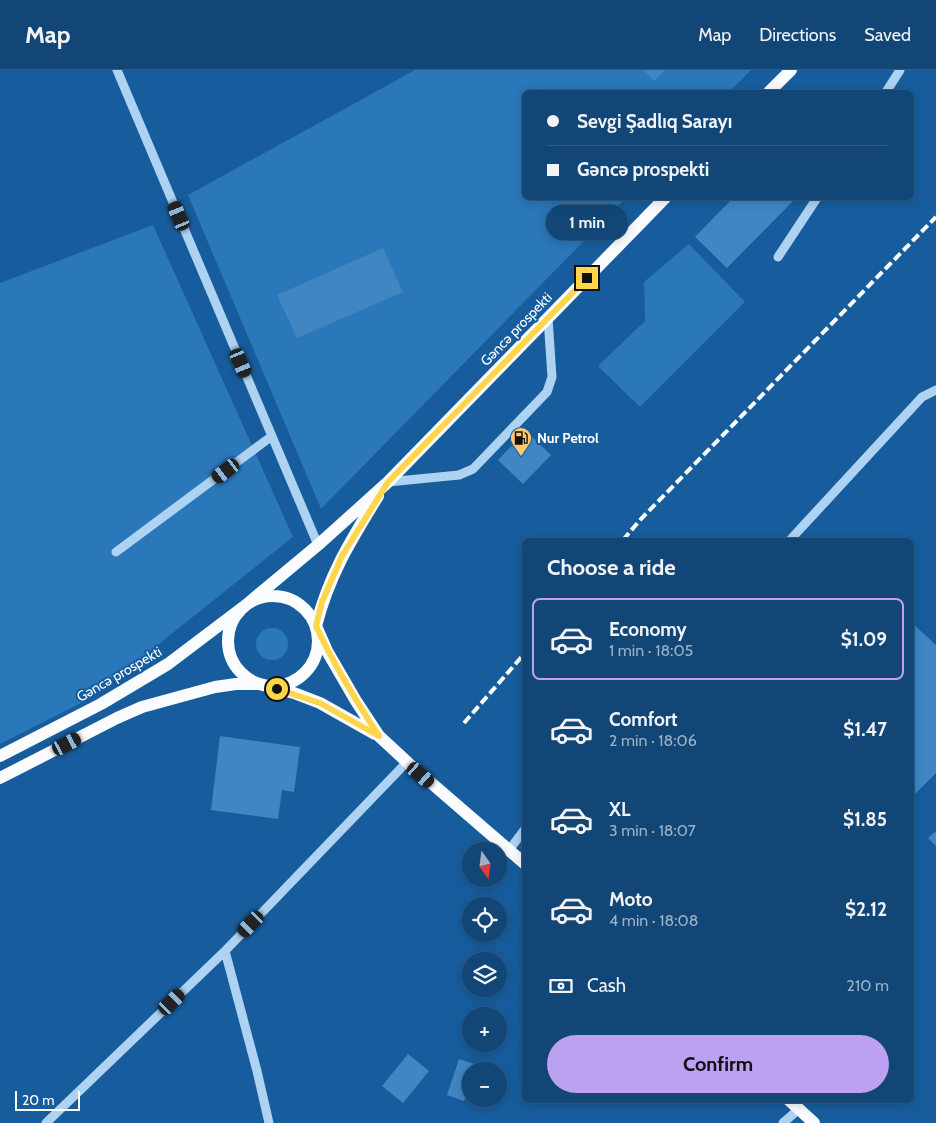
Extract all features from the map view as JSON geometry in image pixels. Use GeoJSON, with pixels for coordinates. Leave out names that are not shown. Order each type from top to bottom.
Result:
{"type":"FeatureCollection","features":[{"type":"Feature","properties":{"kind":"main road"},"geometry":{"type":"LineString","coordinates":[[771,90],[791,70]]}},
{"type":"Feature","properties":{"kind":"main road","name":"Gəncə prospekti"},"geometry":{"type":"LineString","coordinates":[[388,482],[663,200]]}},
{"type":"Feature","properties":{"kind":"main road"},"geometry":{"type":"LineString","coordinates":[[388,482],[318,545],[246,605],[236,616],[230,628],[228,642],[230,656],[237,668],[248,678],[260,684],[294,693],[320,703],[379,736],[522,861]]}},
{"type":"Feature","properties":{"kind":"main road"},"geometry":{"type":"LineString","coordinates":[[0,778],[117,718],[142,708],[215,687],[236,684],[274,686],[288,684],[301,677],[310,667],[317,654],[316,626],[322,602],[342,556],[388,482]]}},
{"type":"Feature","properties":{"kind":"main road"},"geometry":{"type":"LineString","coordinates":[[246,605],[258,598],[272,596],[286,598],[299,604],[309,614],[352,694],[379,736]]}},
{"type":"Feature","properties":{"kind":"main road","name":"Gəncə prospekti"},"geometry":{"type":"LineString","coordinates":[[0,756],[101,704],[160,669],[246,605]]}},
{"type":"Feature","properties":{"kind":"main road"},"geometry":{"type":"LineString","coordinates":[[794,1104],[814,1123]]}},
{"type":"Feature","properties":{"kind":"street"},"geometry":{"type":"LineString","coordinates":[[117,70],[318,545]]}},
{"type":"Feature","properties":{"kind":"street"},"geometry":{"type":"LineString","coordinates":[[887,90],[900,70]]}},
{"type":"Feature","properties":{"kind":"street"},"geometry":{"type":"LineString","coordinates":[[778,257],[816,200]]}},
{"type":"Feature","properties":{"kind":"street"},"geometry":{"type":"LineString","coordinates":[[388,482],[459,475],[473,469],[547,392],[552,377],[548,318]]}},
{"type":"Feature","properties":{"kind":"street"},"geometry":{"type":"LineString","coordinates":[[792,538],[922,397],[936,390]]}},
{"type":"Feature","properties":{"kind":"street"},"geometry":{"type":"LineString","coordinates":[[116,552],[272,436]]}},
{"type":"Feature","properties":{"kind":"street"},"geometry":{"type":"LineString","coordinates":[[46,1123],[225,950],[407,762]]}},
{"type":"Feature","properties":{"kind":"street"},"geometry":{"type":"LineString","coordinates":[[509,850],[522,833]]}},
{"type":"Feature","properties":{"kind":"street"},"geometry":{"type":"LineString","coordinates":[[225,950],[269,1123]]}},
{"type":"Feature","properties":{"kind":"street"},"geometry":{"type":"LineString","coordinates":[[783,1123],[794,1104]]}},
{"type":"Feature","properties":{"kind":"shaded area"},"geometry":{"type":"Polygon","coordinates":[[[415,70],[751,70],[731,90],[522,90],[522,200],[624,200],[321,509],[188,195],[415,70]]]}},
{"type":"Feature","properties":{"kind":"shaded area"},"geometry":{"type":"Polygon","coordinates":[[[153,225],[293,537],[91,698],[0,744],[0,283],[153,225]]]}},
{"type":"Feature","properties":{"kind":"shaded area"},"geometry":{"type":"Polygon","coordinates":[[[689,244],[745,302],[640,407],[598,366],[645,321],[644,282],[689,244]]]}},
{"type":"Feature","properties":{"kind":"shaded area"},"geometry":{"type":"Polygon","coordinates":[[[272,628],[278,629],[283,633],[287,638],[287,650],[283,655],[278,659],[272,660],[266,659],[261,655],[257,650],[256,644],[257,638],[261,633],[266,629],[272,628]]]}},
{"type":"Feature","properties":{"kind":"building"},"geometry":{"type":"Polygon","coordinates":[[[644,70],[665,70],[654,81],[644,70]]]}},
{"type":"Feature","properties":{"kind":"building"},"geometry":{"type":"Polygon","coordinates":[[[731,200],[794,200],[727,268],[695,237],[731,200]]]}},
{"type":"Feature","properties":{"kind":"building"},"geometry":{"type":"Polygon","coordinates":[[[383,248],[403,292],[297,338],[277,295],[383,248]]]}},
{"type":"Feature","properties":{"kind":"building"},"geometry":{"type":"Polygon","coordinates":[[[526,431],[551,455],[523,484],[498,460],[526,431]]]}},
{"type":"Feature","properties":{"kind":"building"},"geometry":{"type":"Polygon","coordinates":[[[914,625],[936,645],[936,773],[914,795],[914,625]]]}},
{"type":"Feature","properties":{"kind":"building"},"geometry":{"type":"Polygon","coordinates":[[[220,736],[300,747],[294,792],[282,790],[278,819],[211,810],[220,736]]]}},
{"type":"Feature","properties":{"kind":"building"},"geometry":{"type":"Polygon","coordinates":[[[936,831],[936,846],[928,838],[936,831]]]}},
{"type":"Feature","properties":{"kind":"building"},"geometry":{"type":"Polygon","coordinates":[[[408,1054],[429,1071],[403,1103],[382,1086],[408,1054]]]}},
{"type":"Feature","properties":{"kind":"building"},"geometry":{"type":"Polygon","coordinates":[[[459,1059],[468,1062],[462,1062],[462,1100],[447,1095],[459,1059]]]}},
{"type":"Feature","properties":{"kind":"railway"},"geometry":{"type":"LineString","coordinates":[[625,538],[641,519],[936,217]]}},
{"type":"Feature","properties":{"kind":"railway"},"geometry":{"type":"LineString","coordinates":[[464,723],[522,656]]}},
{"type":"Feature","properties":{"kind":"place","name":"Nur Petrol"},"geometry":{"type":"Point","coordinates":[521,457]}},
{"type":"Feature","properties":{"kind":"route"},"geometry":{"type":"LineString","coordinates":[[277,689],[320,703],[379,736],[356,701],[316,626],[329,582],[357,530],[388,482],[587,278]]}}]}
